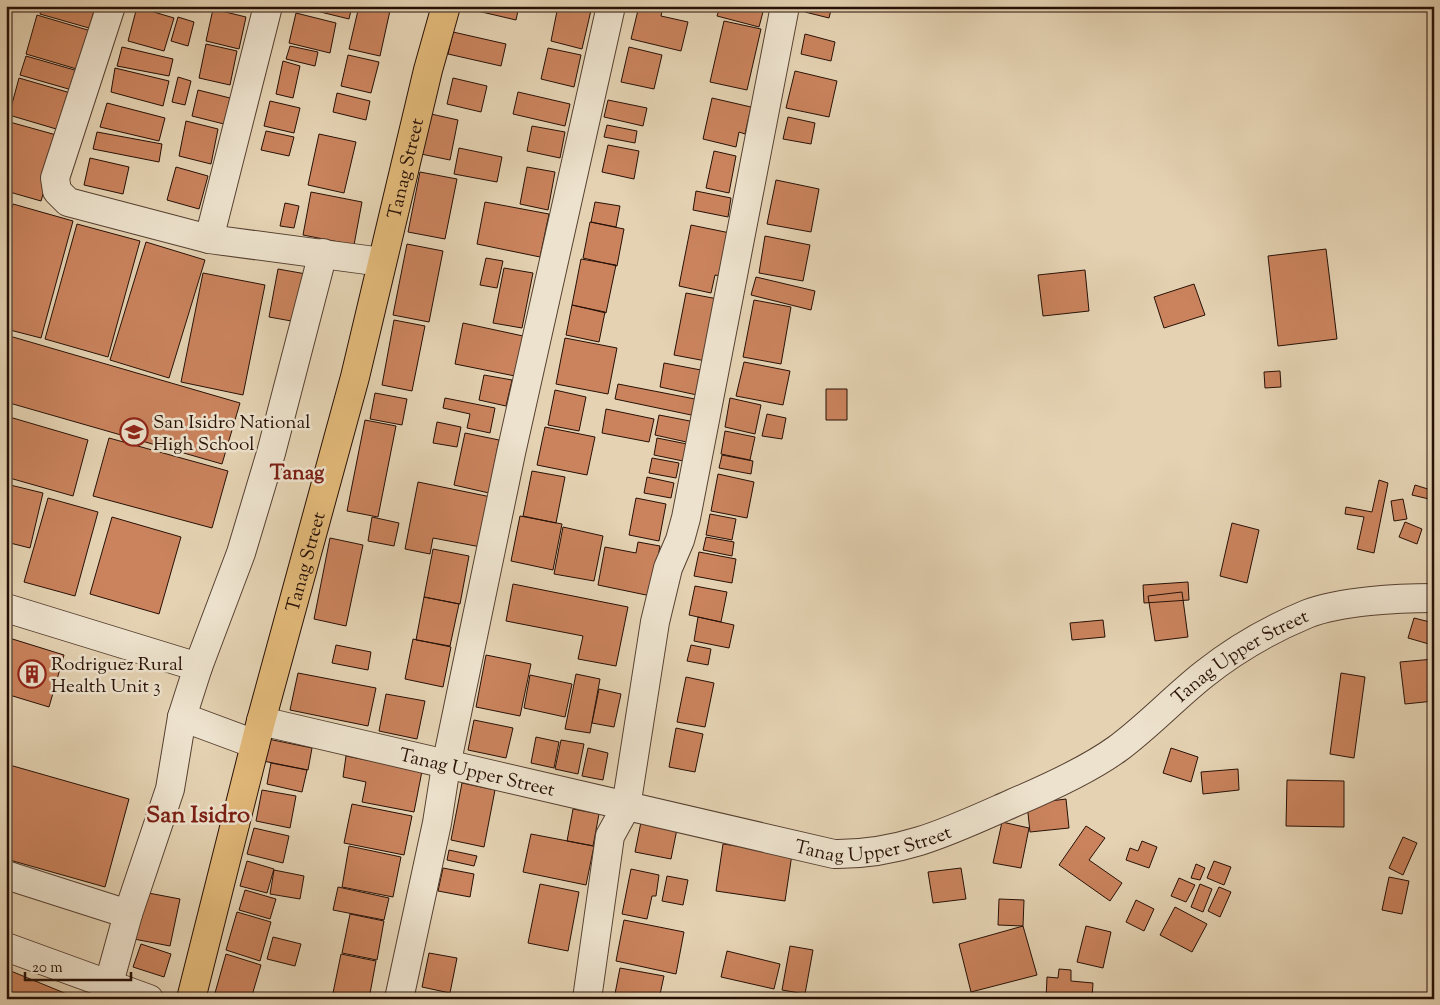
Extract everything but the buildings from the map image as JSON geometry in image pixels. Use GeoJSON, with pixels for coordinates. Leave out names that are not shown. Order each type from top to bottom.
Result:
{"type":"FeatureCollection","features":[{"type":"Feature","properties":{"kind":"main road","name":"Tanag Street"},"geometry":{"type":"LineString","coordinates":[[191,999],[258,733],[355,377],[428,70],[446,6]]}},
{"type":"Feature","properties":{"kind":"street"},"geometry":{"type":"LineString","coordinates":[[111,6],[55,178],[57,191],[68,202],[209,239],[382,262]]}},
{"type":"Feature","properties":{"kind":"street"},"geometry":{"type":"LineString","coordinates":[[209,239],[268,6]]}},
{"type":"Feature","properties":{"kind":"street"},"geometry":{"type":"LineString","coordinates":[[399,999],[437,824],[446,766],[511,453],[611,6]]}},
{"type":"Feature","properties":{"kind":"street"},"geometry":{"type":"LineString","coordinates":[[587,999],[610,836],[626,807],[654,622],[668,568],[680,540],[686,518],[785,6]]}},
{"type":"Feature","properties":{"kind":"street"},"geometry":{"type":"LineString","coordinates":[[109,983],[128,914],[170,789],[182,717],[198,667],[241,553],[271,453],[323,253]]}},
{"type":"Feature","properties":{"kind":"street","name":"Tanag Upper Street"},"geometry":{"type":"LineString","coordinates":[[182,717],[258,733],[446,766],[834,854],[866,855],[907,845],[951,831],[1046,788],[1116,749],[1204,674],[1254,641],[1308,614],[1363,602],[1434,598]]}},
{"type":"Feature","properties":{"kind":"street"},"geometry":{"type":"LineString","coordinates":[[6,608],[198,667]]}},
{"type":"Feature","properties":{"kind":"street"},"geometry":{"type":"LineString","coordinates":[[6,875],[128,914]]}},
{"type":"Feature","properties":{"kind":"street"},"geometry":{"type":"LineString","coordinates":[[6,947],[149,999]]}},
{"type":"Feature","properties":{"kind":"place","name":"San Isidro National High School"},"geometry":{"type":"Point","coordinates":[134,432]}},
{"type":"Feature","properties":{"kind":"place","name":"Rodriguez Rural Health Unit 3"},"geometry":{"type":"Point","coordinates":[32,674]}},
{"type":"Feature","properties":{"kind":"district","name":"Tanag"},"geometry":{"type":"Point","coordinates":[297,472]}},
{"type":"Feature","properties":{"kind":"district","name":"San Isidro"},"geometry":{"type":"Point","coordinates":[198,814]}}]}
